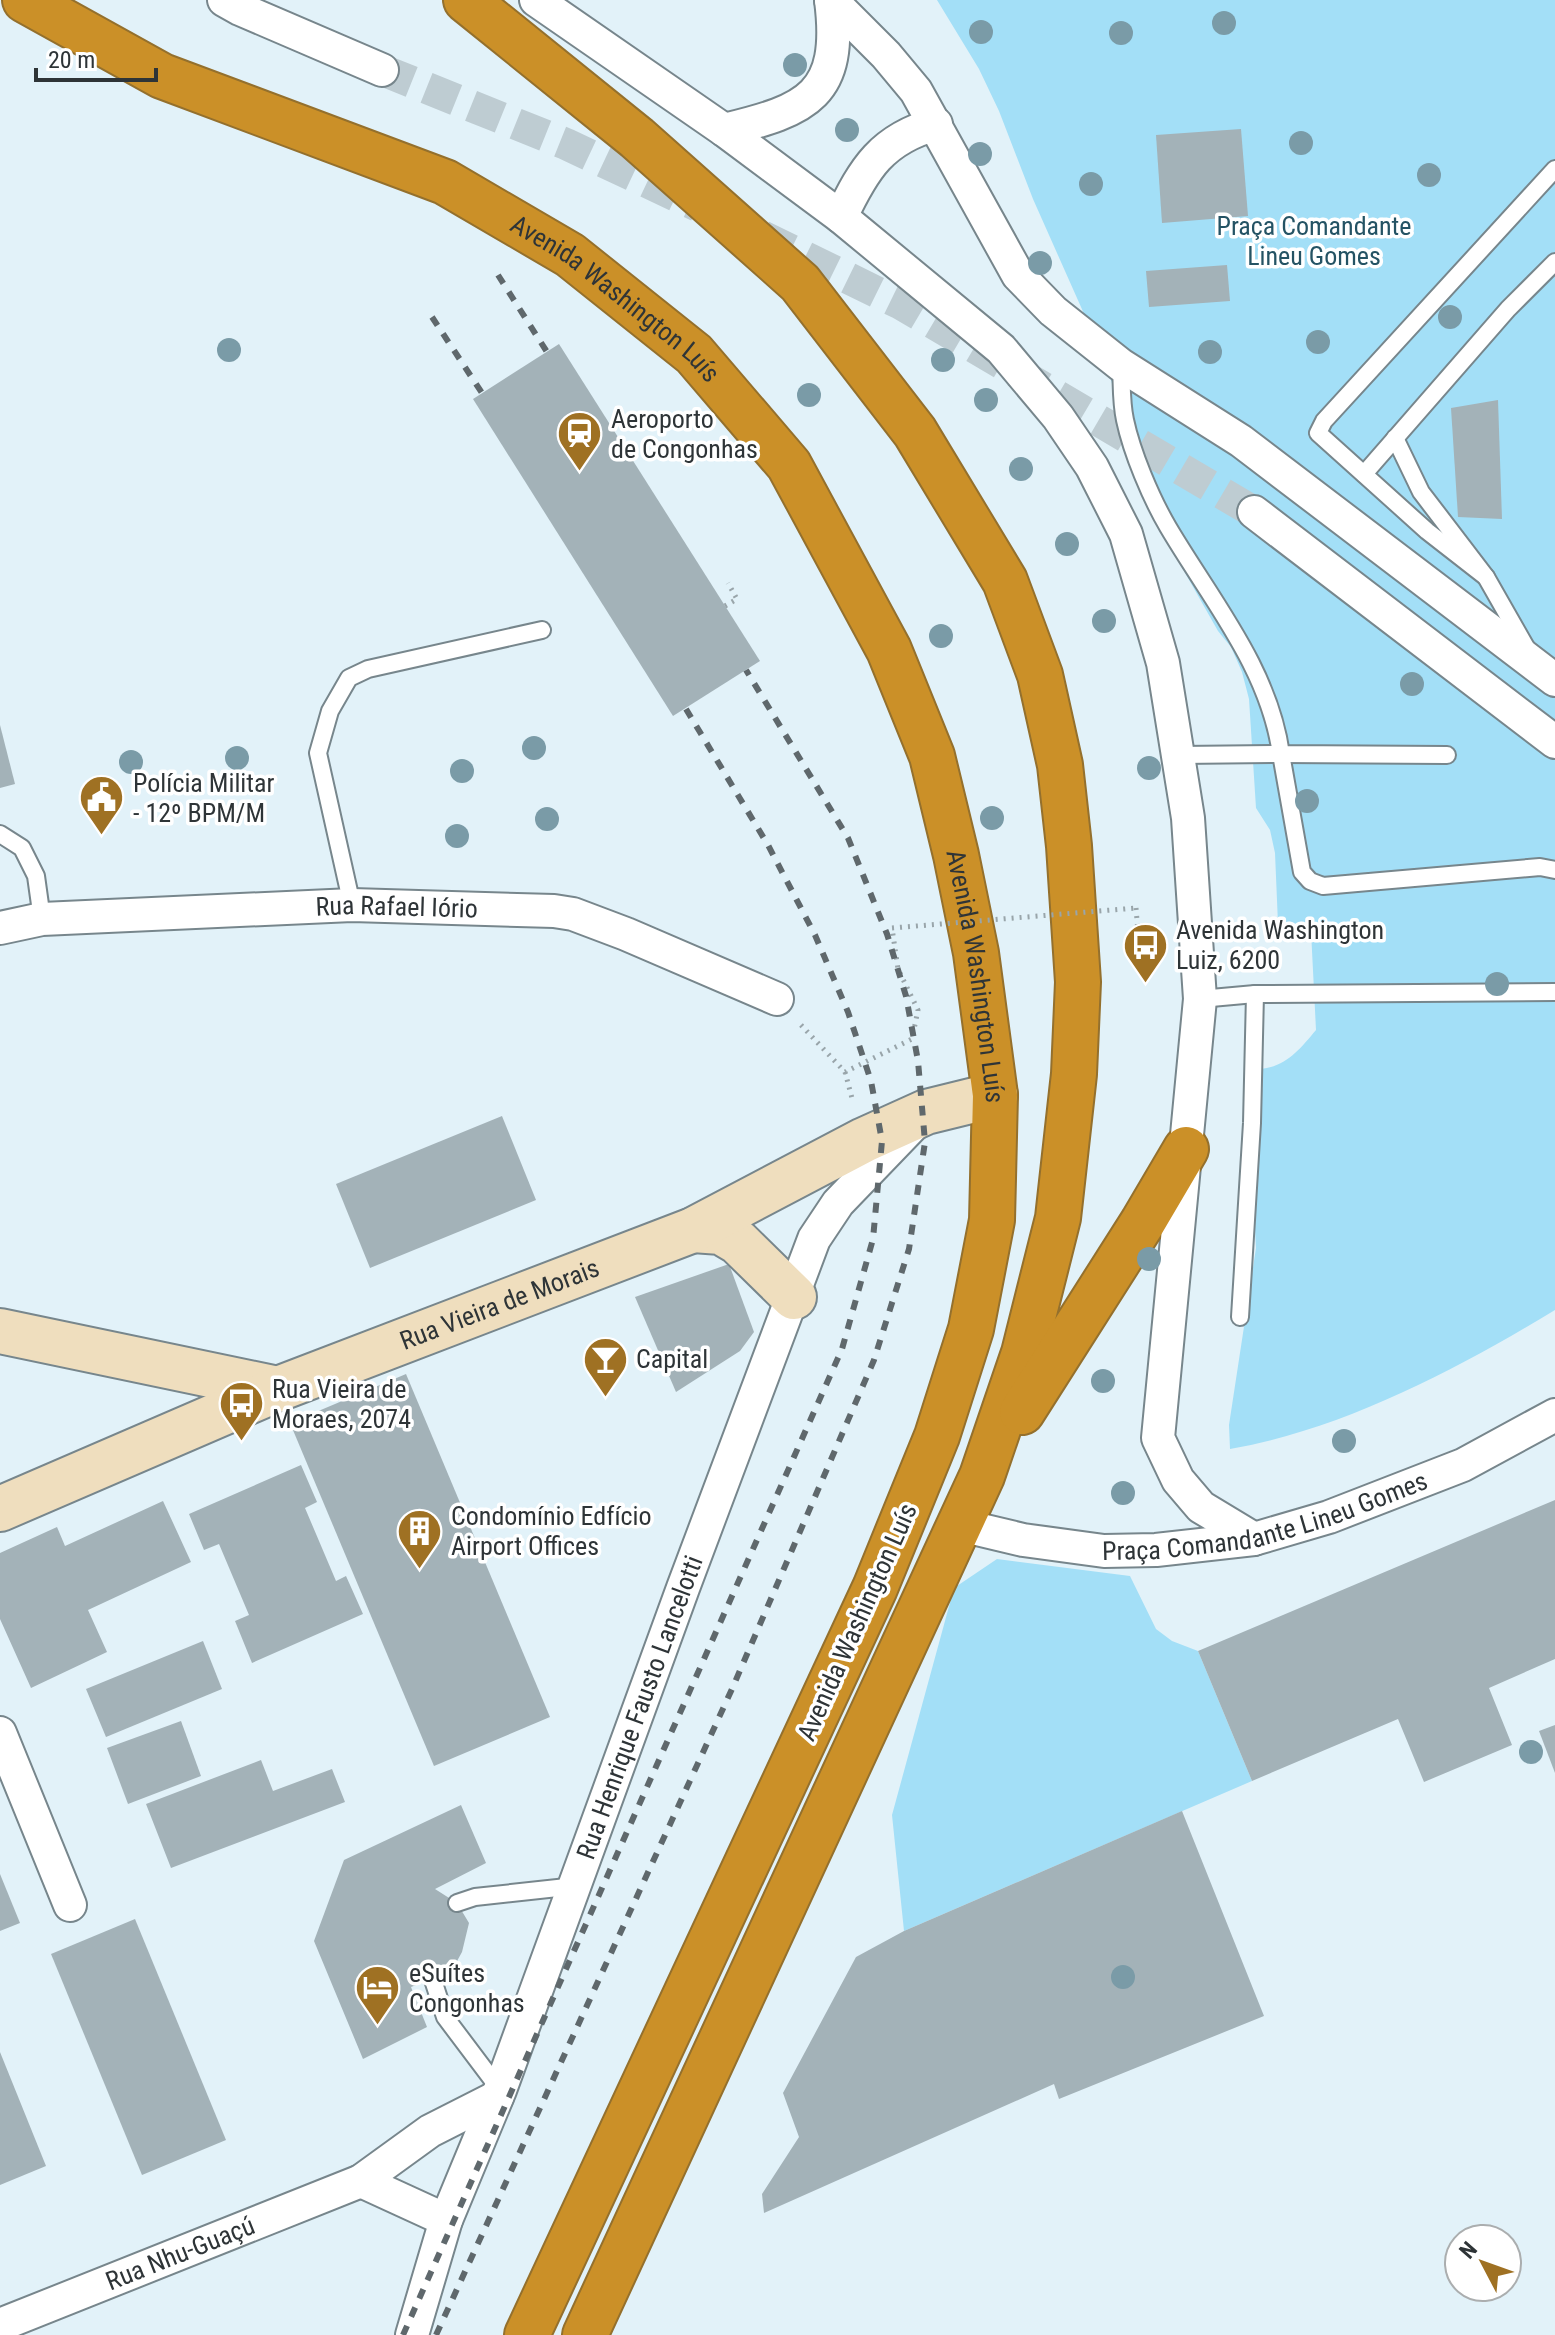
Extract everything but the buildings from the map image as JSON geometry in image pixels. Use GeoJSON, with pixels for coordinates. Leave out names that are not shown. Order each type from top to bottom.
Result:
{"type":"FeatureCollection","features":[{"type":"Feature","properties":{"kind":"highway","name":"Avenida Washington Luís"},"geometry":{"type":"LineString","coordinates":[[25,0],[162,76],[445,182],[570,255],[694,354],[789,465],[889,650],[932,756],[976,953],[995,1095],[992,1220],[971,1329],[937,1436],[875,1588],[527,2335]]}},
{"type":"Feature","properties":{"kind":"highway","name":"Avenida Washington Luís"},"geometry":{"type":"LineString","coordinates":[[466,0],[637,138],[800,283],[923,445],[1005,581],[1040,675],[1060,765],[1078,982],[1074,1074],[1058,1218],[1024,1353],[982,1476],[585,2335]]}},
{"type":"Feature","properties":{"kind":"highway"},"geometry":{"type":"LineString","coordinates":[[982,1476],[1186,1149]]}},
{"type":"Feature","properties":{"kind":"street"},"geometry":{"type":"LineString","coordinates":[[224,0],[382,70]]}},
{"type":"Feature","properties":{"kind":"street"},"geometry":{"type":"LineString","coordinates":[[536,0],[724,130],[841,217],[1001,349],[1058,417],[1092,467],[1126,534],[1163,663],[1180,755],[1188,818],[1200,999],[1158,1438],[1178,1480],[1201,1507],[1254,1539]]}},
{"type":"Feature","properties":{"kind":"street"},"geometry":{"type":"LineString","coordinates":[[724,130],[768,119],[795,108],[822,85],[836,36],[831,0]]}},
{"type":"Feature","properties":{"kind":"street"},"geometry":{"type":"LineString","coordinates":[[831,0],[886,55],[916,91],[1018,275],[1053,311],[1121,365],[1241,441],[1545,673]]}},
{"type":"Feature","properties":{"kind":"street"},"geometry":{"type":"LineString","coordinates":[[841,217],[852,193],[889,145],[909,132],[936,124]]}},
{"type":"Feature","properties":{"kind":"street"},"geometry":{"type":"LineString","coordinates":[[1254,512],[1555,742]]}},
{"type":"Feature","properties":{"kind":"street","name":"Rua Rafael Iório"},"geometry":{"type":"LineString","coordinates":[[0,928],[42,919],[352,905],[573,914],[777,999]]}},
{"type":"Feature","properties":{"kind":"street","name":"Rua Vieira de Morais"},"geometry":{"type":"LineString","coordinates":[[0,1509],[278,1389],[693,1230],[864,1140],[926,1112],[995,1095]]}},
{"type":"Feature","properties":{"kind":"street","name":"Rua Henrique Fausto Lancelotti"},"geometry":{"type":"LineString","coordinates":[[412,2335],[446,2220],[499,2093],[814,1239],[838,1203],[926,1112]]}},
{"type":"Feature","properties":{"kind":"street"},"geometry":{"type":"LineString","coordinates":[[693,1230],[721,1232],[738,1242],[794,1297]]}},
{"type":"Feature","properties":{"kind":"street"},"geometry":{"type":"LineString","coordinates":[[0,1331],[278,1389]]}},
{"type":"Feature","properties":{"kind":"street"},"geometry":{"type":"LineString","coordinates":[[150,1445],[163,1423],[170,1388],[156,1363]]}},
{"type":"Feature","properties":{"kind":"street","name":"Praça Comandante Lineu Gomes"},"geometry":{"type":"LineString","coordinates":[[960,1525],[1023,1540],[1104,1551],[1156,1550],[1254,1539],[1329,1517],[1463,1465],[1555,1415]]}},
{"type":"Feature","properties":{"kind":"street"},"geometry":{"type":"LineString","coordinates":[[0,1733],[70,1905]]}},
{"type":"Feature","properties":{"kind":"street","name":"Rua Nhu-Guaçú"},"geometry":{"type":"LineString","coordinates":[[0,2325],[361,2181],[430,2131],[499,2093]]}},
{"type":"Feature","properties":{"kind":"street"},"geometry":{"type":"LineString","coordinates":[[361,2181],[446,2220]]}},
{"type":"Feature","properties":{"kind":"lane"},"geometry":{"type":"LineString","coordinates":[[1486,577],[1427,531],[1321,438],[1319,427],[1555,169]]}},
{"type":"Feature","properties":{"kind":"lane"},"geometry":{"type":"LineString","coordinates":[[1364,474],[1508,309],[1555,262]]}},
{"type":"Feature","properties":{"kind":"lane"},"geometry":{"type":"LineString","coordinates":[[1121,365],[1124,419],[1139,463],[1167,525],[1249,657],[1278,730],[1302,872],[1310,881],[1323,886],[1540,867],[1555,870]]}},
{"type":"Feature","properties":{"kind":"lane"},"geometry":{"type":"LineString","coordinates":[[1395,438],[1421,492],[1486,577],[1545,673]]}},
{"type":"Feature","properties":{"kind":"lane"},"geometry":{"type":"LineString","coordinates":[[352,905],[318,753],[330,711],[349,678],[368,669],[542,630]]}},
{"type":"Feature","properties":{"kind":"lane"},"geometry":{"type":"LineString","coordinates":[[1180,755],[1447,755]]}},
{"type":"Feature","properties":{"kind":"lane"},"geometry":{"type":"LineString","coordinates":[[0,834],[22,848],[36,876],[42,919]]}},
{"type":"Feature","properties":{"kind":"lane"},"geometry":{"type":"LineString","coordinates":[[1200,999],[1255,994],[1555,992]]}},
{"type":"Feature","properties":{"kind":"lane"},"geometry":{"type":"LineString","coordinates":[[1240,1317],[1252,1123],[1255,994]]}},
{"type":"Feature","properties":{"kind":"lane"},"geometry":{"type":"LineString","coordinates":[[457,1903],[475,1897],[576,1886]]}},
{"type":"Feature","properties":{"kind":"lane"},"geometry":{"type":"LineString","coordinates":[[433,1980],[445,2017],[499,2093]]}},
{"type":"Feature","properties":{"kind":"path"},"geometry":{"type":"LineString","coordinates":[[725,606],[737,599],[728,583]]}},
{"type":"Feature","properties":{"kind":"path"},"geometry":{"type":"LineString","coordinates":[[777,999],[845,1072],[912,1039],[918,1010],[898,969],[892,928],[1136,908],[1140,957]]}},
{"type":"Feature","properties":{"kind":"green space","name":"Praça Comandante Lineu Gomes"},"geometry":{"type":"Polygon","coordinates":[[[937,0],[1555,0],[1555,1310],[1479,1354],[1398,1394],[1314,1428],[1272,1440],[1230,1449],[1229,1425],[1256,1248],[1252,1175],[1260,1074],[1261,1069],[1292,1056],[1316,1030],[1311,931],[1278,924],[1275,853],[1270,830],[1256,808],[1249,699],[1242,672],[1231,647],[1218,631],[1154,518],[1105,361],[1033,199],[999,111],[979,69],[937,0]]]}},
{"type":"Feature","properties":{"kind":"green space"},"geometry":{"type":"Polygon","coordinates":[[[997,1559],[1130,1576],[1156,1629],[1172,1641],[1198,1651],[1252,1781],[904,1931],[892,1815],[954,1588],[997,1559]]]}},
{"type":"Feature","properties":{"kind":"tunnel"},"geometry":{"type":"LineString","coordinates":[[382,70],[566,144],[698,206]]}},
{"type":"Feature","properties":{"kind":"tunnel"},"geometry":{"type":"LineString","coordinates":[[762,236],[901,304],[1254,512]]}},
{"type":"Feature","properties":{"kind":"railway"},"geometry":{"type":"LineString","coordinates":[[498,275],[547,352]]}},
{"type":"Feature","properties":{"kind":"railway"},"geometry":{"type":"LineString","coordinates":[[432,317],[482,393]]}},
{"type":"Feature","properties":{"kind":"railway"},"geometry":{"type":"LineString","coordinates":[[436,2335],[732,1689],[874,1360],[909,1249],[925,1142],[918,1061],[906,996],[887,934],[848,838],[746,670]]}},
{"type":"Feature","properties":{"kind":"railway"},"geometry":{"type":"LineString","coordinates":[[403,2335],[842,1349],[873,1239],[882,1141],[871,1081],[848,1012],[815,935],[768,845],[686,709]]}},
{"type":"Feature","properties":{"kind":"place","name":"Aeroporto de Congonhas"},"geometry":{"type":"Point","coordinates":[580,473]}},
{"type":"Feature","properties":{"kind":"place","name":"Polícia Militar - 12º BPM/M"},"geometry":{"type":"Point","coordinates":[102,837]}},
{"type":"Feature","properties":{"kind":"place","name":"Avenida Washington Luiz, 6200"},"geometry":{"type":"Point","coordinates":[1145,984]}},
{"type":"Feature","properties":{"kind":"place","name":"Capital"},"geometry":{"type":"Point","coordinates":[605,1398]}},
{"type":"Feature","properties":{"kind":"place","name":"Rua Vieira de Moraes, 2074"},"geometry":{"type":"Point","coordinates":[241,1443]}},
{"type":"Feature","properties":{"kind":"place","name":"Condomínio Edfício Airport Offices"},"geometry":{"type":"Point","coordinates":[420,1570]}},
{"type":"Feature","properties":{"kind":"place","name":"eSuítes Congonhas"},"geometry":{"type":"Point","coordinates":[378,2027]}}]}
